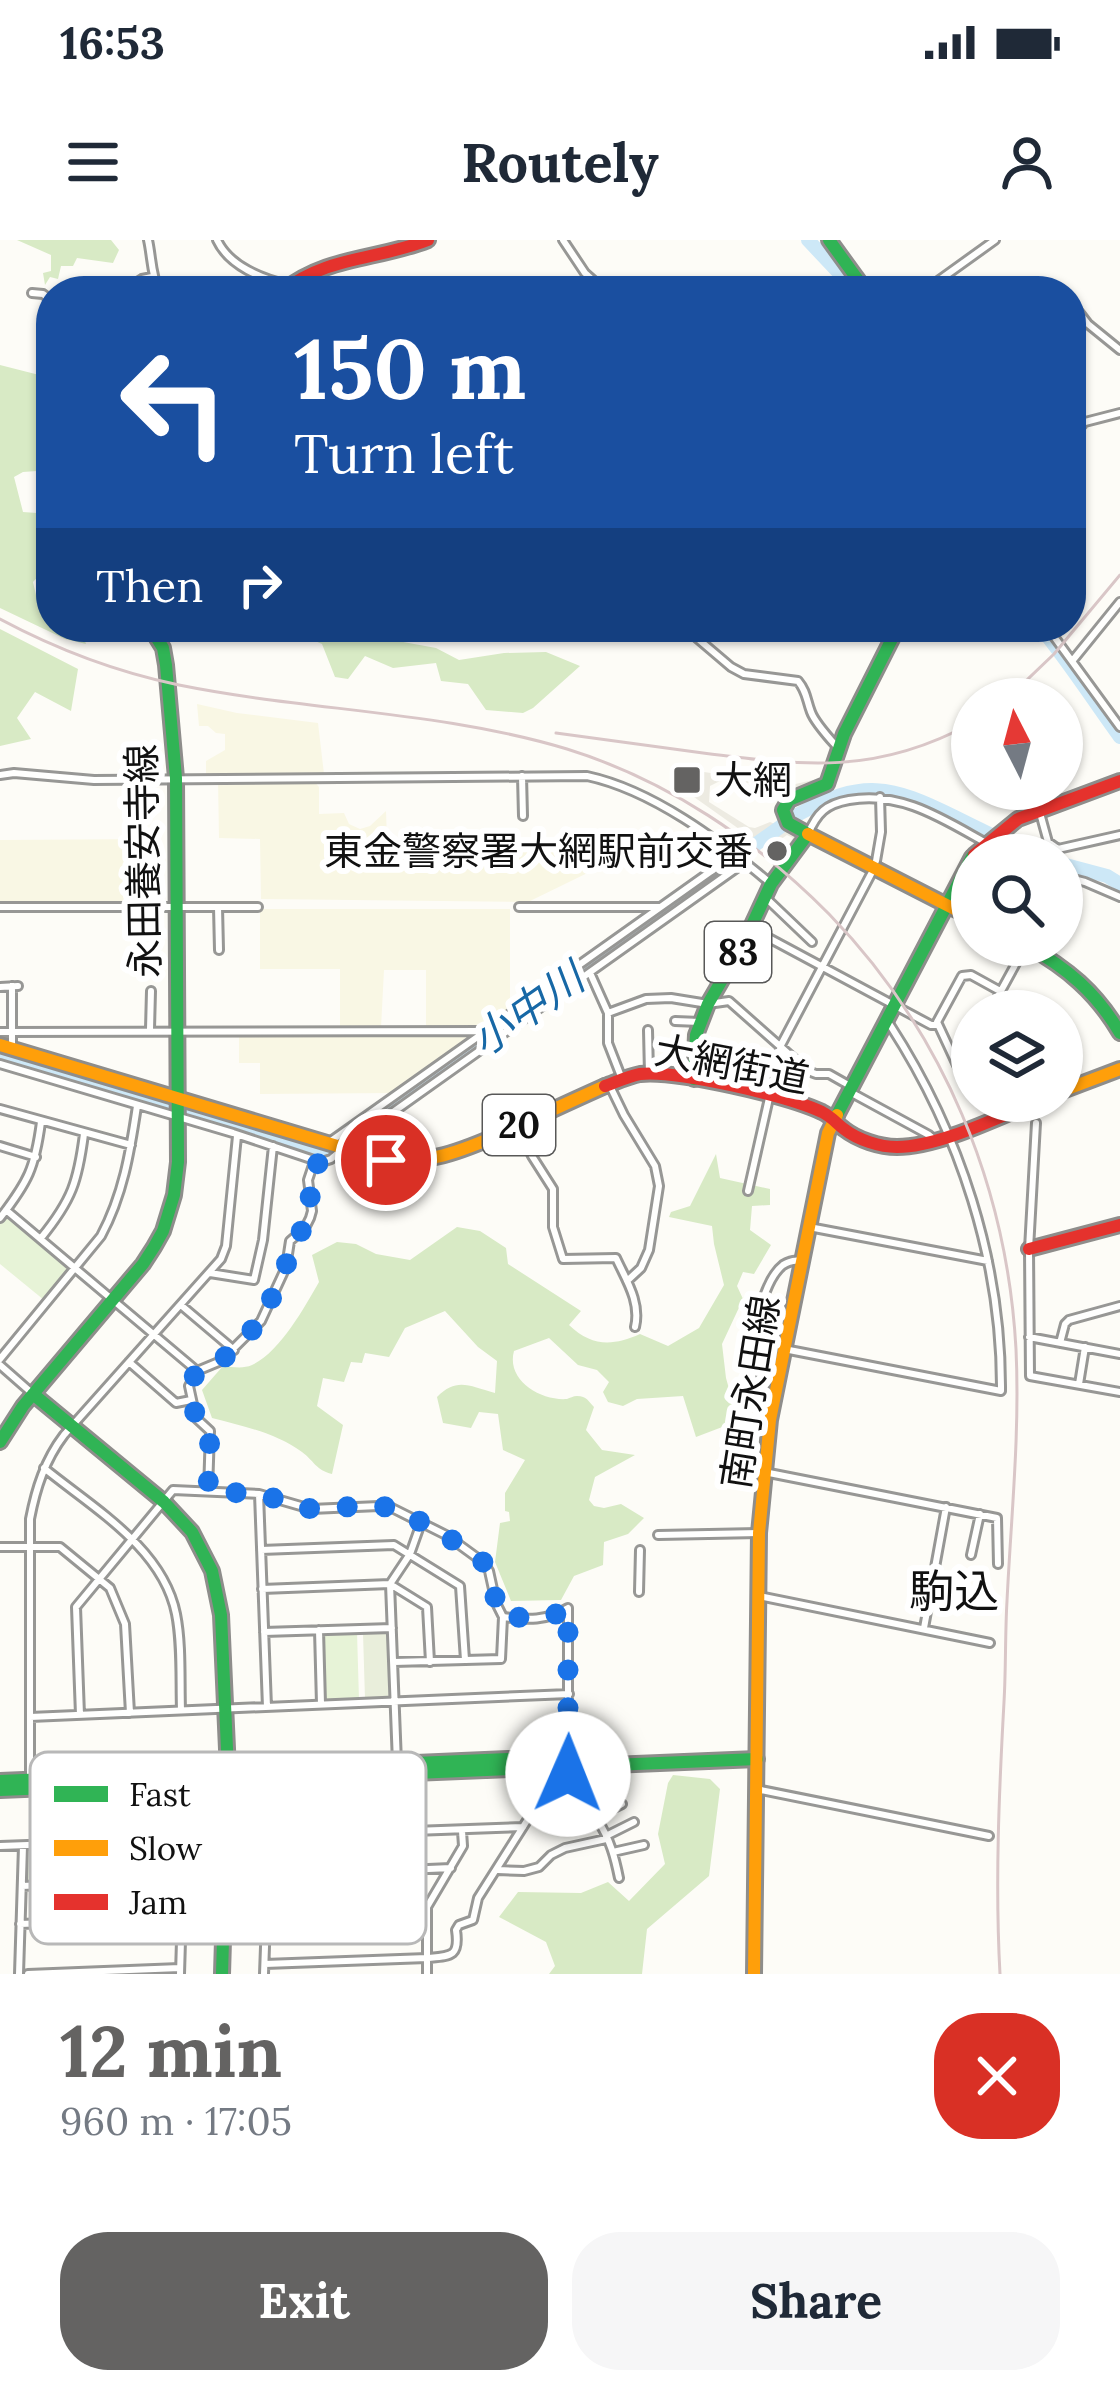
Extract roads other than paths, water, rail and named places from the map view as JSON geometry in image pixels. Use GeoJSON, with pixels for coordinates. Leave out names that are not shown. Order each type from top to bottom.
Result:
{"type":"FeatureCollection","features":[{"type":"Feature","properties":{"kind":"street"},"geometry":{"type":"LineString","coordinates":[[148,240],[152,276]]}},
{"type":"Feature","properties":{"kind":"street"},"geometry":{"type":"LineString","coordinates":[[217,240],[241,266],[262,276]]}},
{"type":"Feature","properties":{"kind":"street"},"geometry":{"type":"LineString","coordinates":[[302,276],[325,264],[376,257],[428,240]]}},
{"type":"Feature","properties":{"kind":"street"},"geometry":{"type":"LineString","coordinates":[[562,240],[588,276]]}},
{"type":"Feature","properties":{"kind":"street"},"geometry":{"type":"LineString","coordinates":[[829,240],[856,276]]}},
{"type":"Feature","properties":{"kind":"street"},"geometry":{"type":"LineString","coordinates":[[945,276],[995,240]]}},
{"type":"Feature","properties":{"kind":"street"},"geometry":{"type":"LineString","coordinates":[[32,293],[36,293]]}},
{"type":"Feature","properties":{"kind":"street"},"geometry":{"type":"LineString","coordinates":[[1086,321],[1120,350]]}},
{"type":"Feature","properties":{"kind":"street"},"geometry":{"type":"LineString","coordinates":[[1086,422],[1120,413]]}},
{"type":"Feature","properties":{"kind":"street"},"geometry":{"type":"LineString","coordinates":[[1073,660],[1116,613],[1120,602]]}},
{"type":"Feature","properties":{"kind":"street","name":"永田養安寺線"},"geometry":{"type":"LineString","coordinates":[[0,1442],[33,1394],[143,1264],[163,1231],[176,1181],[176,778],[166,665],[159,642]]}},
{"type":"Feature","properties":{"kind":"street"},"geometry":{"type":"LineString","coordinates":[[702,642],[745,674],[798,681],[806,690],[815,721],[838,748]]}},
{"type":"Feature","properties":{"kind":"street"},"geometry":{"type":"LineString","coordinates":[[891,642],[838,748],[827,784],[789,800],[783,810],[788,823],[951,907]]}},
{"type":"Feature","properties":{"kind":"street"},"geometry":{"type":"LineString","coordinates":[[1059,642],[1120,727]]}},
{"type":"Feature","properties":{"kind":"street"},"geometry":{"type":"LineString","coordinates":[[0,775],[79,780],[598,778],[644,797],[733,852],[812,942]]}},
{"type":"Feature","properties":{"kind":"street"},"geometry":{"type":"LineString","coordinates":[[523,776],[523,816]]}},
{"type":"Feature","properties":{"kind":"street","name":"南町永田線"},"geometry":{"type":"LineString","coordinates":[[1083,794],[1120,781]]}},
{"type":"Feature","properties":{"kind":"street"},"geometry":{"type":"LineString","coordinates":[[808,834],[815,817],[828,806],[880,797],[902,800],[979,834]]}},
{"type":"Feature","properties":{"kind":"street"},"geometry":{"type":"LineString","coordinates":[[876,861],[880,797]]}},
{"type":"Feature","properties":{"kind":"street","name":"南町永田線"},"geometry":{"type":"LineString","coordinates":[[997,834],[1038,810]]}},
{"type":"Feature","properties":{"kind":"street"},"geometry":{"type":"LineString","coordinates":[[1040,810],[1054,848],[1120,835]]}},
{"type":"Feature","properties":{"kind":"street","name":"83"},"geometry":{"type":"LineString","coordinates":[[694,1079],[700,1022],[708,1004],[768,891],[808,834]]}},
{"type":"Feature","properties":{"kind":"street"},"geometry":{"type":"LineString","coordinates":[[208,1491],[210,1431],[196,1418],[189,1386],[197,1371],[221,1361],[261,1321],[286,1267],[290,1241],[310,1219],[308,1174],[313,1165],[331,1160],[335,1146],[733,852]]}},
{"type":"Feature","properties":{"kind":"street"},"geometry":{"type":"LineString","coordinates":[[335,1146],[746,862]]}},
{"type":"Feature","properties":{"kind":"street"},"geometry":{"type":"LineString","coordinates":[[748,1191],[777,1041],[871,874]]}},
{"type":"Feature","properties":{"kind":"street"},"geometry":{"type":"LineString","coordinates":[[1083,881],[1120,897]]}},
{"type":"Feature","properties":{"kind":"street","name":"南町永田線"},"geometry":{"type":"LineString","coordinates":[[754,1974],[759,1533],[770,1420],[828,1133],[951,894]]}},
{"type":"Feature","properties":{"kind":"street"},"geometry":{"type":"LineString","coordinates":[[0,907],[258,907]]}},
{"type":"Feature","properties":{"kind":"street"},"geometry":{"type":"LineString","coordinates":[[218,907],[219,950]]}},
{"type":"Feature","properties":{"kind":"street"},"geometry":{"type":"LineString","coordinates":[[519,907],[661,907]]}},
{"type":"Feature","properties":{"kind":"street"},"geometry":{"type":"LineString","coordinates":[[751,928],[937,1025]]}},
{"type":"Feature","properties":{"kind":"street"},"geometry":{"type":"LineString","coordinates":[[1063,966],[1087,984],[1120,1034]]}},
{"type":"Feature","properties":{"kind":"street"},"geometry":{"type":"LineString","coordinates":[[590,974],[608,1013],[615,1081],[655,1166],[659,1186],[650,1250],[627,1282]]}},
{"type":"Feature","properties":{"kind":"street"},"geometry":{"type":"LineString","coordinates":[[955,990],[962,976],[970,975],[996,990]]}},
{"type":"Feature","properties":{"kind":"street"},"geometry":{"type":"LineString","coordinates":[[0,987],[15,986],[14,1032],[6,1047]]}},
{"type":"Feature","properties":{"kind":"street"},"geometry":{"type":"LineString","coordinates":[[150,1030],[151,991]]}},
{"type":"Feature","properties":{"kind":"street"},"geometry":{"type":"LineString","coordinates":[[608,1013],[646,998],[733,1002],[812,1073],[829,1074],[935,1141]]}},
{"type":"Feature","properties":{"kind":"street"},"geometry":{"type":"LineString","coordinates":[[937,1025],[951,998]]}},
{"type":"Feature","properties":{"kind":"street"},"geometry":{"type":"LineString","coordinates":[[675,1021],[700,1022]]}},
{"type":"Feature","properties":{"kind":"street"},"geometry":{"type":"LineString","coordinates":[[784,1349],[999,1392],[999,1335],[989,1262],[950,1136],[917,1066],[885,1022]]}},
{"type":"Feature","properties":{"kind":"street"},"geometry":{"type":"LineString","coordinates":[[937,1025],[951,1054]]}},
{"type":"Feature","properties":{"kind":"street"},"geometry":{"type":"LineString","coordinates":[[647,1030],[649,1074]]}},
{"type":"Feature","properties":{"kind":"street"},"geometry":{"type":"LineString","coordinates":[[0,1032],[488,1031]]}},
{"type":"Feature","properties":{"kind":"street","name":"大網街道"},"geometry":{"type":"LineString","coordinates":[[6,1047],[386,1160],[423,1161],[460,1152],[615,1081],[649,1074],[768,1095],[820,1111],[845,1130],[881,1145],[916,1146],[983,1122]]}},
{"type":"Feature","properties":{"kind":"street"},"geometry":{"type":"LineString","coordinates":[[0,1064],[320,1162]]}},
{"type":"Feature","properties":{"kind":"street"},"geometry":{"type":"LineString","coordinates":[[1083,1083],[1120,1069]]}},
{"type":"Feature","properties":{"kind":"street"},"geometry":{"type":"LineString","coordinates":[[137,1106],[126,1174],[112,1216],[0,1362],[164,1502],[192,1532],[212,1571],[221,1616],[227,1752]]}},
{"type":"Feature","properties":{"kind":"street"},"geometry":{"type":"LineString","coordinates":[[0,1109],[131,1145]]}},
{"type":"Feature","properties":{"kind":"street"},"geometry":{"type":"LineString","coordinates":[[0,1218],[26,1184],[41,1122]]}},
{"type":"Feature","properties":{"kind":"street"},"geometry":{"type":"LineString","coordinates":[[1036,1123],[1029,1250],[1030,1376],[1120,1392]]}},
{"type":"Feature","properties":{"kind":"street"},"geometry":{"type":"LineString","coordinates":[[518,1126],[553,1189],[553,1227],[562,1259],[616,1258],[637,1310],[635,1327]]}},
{"type":"Feature","properties":{"kind":"street"},"geometry":{"type":"LineString","coordinates":[[41,1238],[78,1180],[84,1134]]}},
{"type":"Feature","properties":{"kind":"street"},"geometry":{"type":"LineString","coordinates":[[30,1752],[29,1548],[35,1492],[53,1449],[71,1425],[210,1274],[226,1246],[237,1136]]}},
{"type":"Feature","properties":{"kind":"street"},"geometry":{"type":"LineString","coordinates":[[0,1146],[36,1157]]}},
{"type":"Feature","properties":{"kind":"street"},"geometry":{"type":"LineString","coordinates":[[210,1274],[254,1280],[273,1146]]}},
{"type":"Feature","properties":{"kind":"street"},"geometry":{"type":"LineString","coordinates":[[7,1210],[197,1371]]}},
{"type":"Feature","properties":{"kind":"street"},"geometry":{"type":"LineString","coordinates":[[1029,1250],[1120,1225]]}},
{"type":"Feature","properties":{"kind":"street"},"geometry":{"type":"LineString","coordinates":[[809,1227],[989,1262]]}},
{"type":"Feature","properties":{"kind":"street"},"geometry":{"type":"LineString","coordinates":[[770,1420],[752,1377],[757,1323],[775,1275],[784,1264],[802,1260]]}},
{"type":"Feature","properties":{"kind":"street"},"geometry":{"type":"LineString","coordinates":[[180,1305],[234,1350]]}},
{"type":"Feature","properties":{"kind":"street"},"geometry":{"type":"LineString","coordinates":[[1060,1343],[1069,1320],[1120,1306]]}},
{"type":"Feature","properties":{"kind":"street"},"geometry":{"type":"LineString","coordinates":[[1029,1337],[1120,1354]]}},
{"type":"Feature","properties":{"kind":"street"},"geometry":{"type":"LineString","coordinates":[[1079,1384],[1085,1347]]}},
{"type":"Feature","properties":{"kind":"street"},"geometry":{"type":"LineString","coordinates":[[129,1362],[176,1403],[191,1400]]}},
{"type":"Feature","properties":{"kind":"street"},"geometry":{"type":"LineString","coordinates":[[44,1468],[132,1540],[164,1580],[176,1616],[181,1710]]}},
{"type":"Feature","properties":{"kind":"street"},"geometry":{"type":"LineString","coordinates":[[764,1472],[998,1518],[998,1564]]}},
{"type":"Feature","properties":{"kind":"street"},"geometry":{"type":"LineString","coordinates":[[80,1714],[76,1607],[173,1490],[259,1494],[311,1509],[379,1505],[405,1513],[466,1548],[489,1571],[503,1617],[501,1659],[394,1663]]}},
{"type":"Feature","properties":{"kind":"street"},"geometry":{"type":"LineString","coordinates":[[259,1494],[267,1706]]}},
{"type":"Feature","properties":{"kind":"street"},"geometry":{"type":"LineString","coordinates":[[923,1629],[946,1507]]}},
{"type":"Feature","properties":{"kind":"street"},"geometry":{"type":"LineString","coordinates":[[971,1555],[980,1514]]}},
{"type":"Feature","properties":{"kind":"street"},"geometry":{"type":"LineString","coordinates":[[396,1752],[390,1585],[410,1554],[422,1522]]}},
{"type":"Feature","properties":{"kind":"street"},"geometry":{"type":"LineString","coordinates":[[658,1535],[759,1533]]}},
{"type":"Feature","properties":{"kind":"street"},"geometry":{"type":"LineString","coordinates":[[261,1550],[394,1545],[460,1586],[464,1660]]}},
{"type":"Feature","properties":{"kind":"street"},"geometry":{"type":"LineString","coordinates":[[0,1547],[60,1547],[110,1588],[125,1624],[130,1713]]}},
{"type":"Feature","properties":{"kind":"street"},"geometry":{"type":"LineString","coordinates":[[639,1592],[640,1550]]}},
{"type":"Feature","properties":{"kind":"street"},"geometry":{"type":"LineString","coordinates":[[262,1589],[390,1585],[427,1607],[430,1662]]}},
{"type":"Feature","properties":{"kind":"street"},"geometry":{"type":"LineString","coordinates":[[759,1596],[990,1643]]}},
{"type":"Feature","properties":{"kind":"street"},"geometry":{"type":"LineString","coordinates":[[503,1617],[548,1618],[568,1608],[570,1788],[607,1838],[620,1878]]}},
{"type":"Feature","properties":{"kind":"street"},"geometry":{"type":"LineString","coordinates":[[264,1632],[392,1628]]}},
{"type":"Feature","properties":{"kind":"street"},"geometry":{"type":"LineString","coordinates":[[319,1630],[321,1705]]}},
{"type":"Feature","properties":{"kind":"street"},"geometry":{"type":"LineString","coordinates":[[31,1717],[568,1694]]}},
{"type":"Feature","properties":{"kind":"street"},"geometry":{"type":"LineString","coordinates":[[426,1766],[557,1759],[569,1766]]}},
{"type":"Feature","properties":{"kind":"street"},"geometry":{"type":"LineString","coordinates":[[426,1768],[558,1769],[757,1759]]}},
{"type":"Feature","properties":{"kind":"street"},"geometry":{"type":"LineString","coordinates":[[265,1969],[427,1958],[456,1950],[456,1930],[473,1920],[478,1898],[540,1799],[543,1767]]}},
{"type":"Feature","properties":{"kind":"street"},"geometry":{"type":"LineString","coordinates":[[0,1780],[30,1779]]}},
{"type":"Feature","properties":{"kind":"street"},"geometry":{"type":"LineString","coordinates":[[0,1790],[30,1788]]}},
{"type":"Feature","properties":{"kind":"street"},"geometry":{"type":"LineString","coordinates":[[756,1789],[989,1835]]}},
{"type":"Feature","properties":{"kind":"street"},"geometry":{"type":"LineString","coordinates":[[595,1817],[622,1804]]}},
{"type":"Feature","properties":{"kind":"street"},"geometry":{"type":"LineString","coordinates":[[498,1870],[539,1867],[565,1848],[607,1838],[634,1822]]}},
{"type":"Feature","properties":{"kind":"street"},"geometry":{"type":"LineString","coordinates":[[426,1831],[523,1827]]}},
{"type":"Feature","properties":{"kind":"street"},"geometry":{"type":"LineString","coordinates":[[427,1974],[428,1906],[463,1846],[462,1830]]}},
{"type":"Feature","properties":{"kind":"street"},"geometry":{"type":"LineString","coordinates":[[613,1852],[644,1845]]}},
{"type":"Feature","properties":{"kind":"street"},"geometry":{"type":"LineString","coordinates":[[0,1846],[30,1846]]}},
{"type":"Feature","properties":{"kind":"street"},"geometry":{"type":"LineString","coordinates":[[19,1974],[23,1846]]}},
{"type":"Feature","properties":{"kind":"street"},"geometry":{"type":"LineString","coordinates":[[426,1869],[451,1868]]}},
{"type":"Feature","properties":{"kind":"street"},"geometry":{"type":"LineString","coordinates":[[22,1886],[30,1886]]}},
{"type":"Feature","properties":{"kind":"street"},"geometry":{"type":"LineString","coordinates":[[20,1924],[30,1924]]}},
{"type":"Feature","properties":{"kind":"street"},"geometry":{"type":"LineString","coordinates":[[222,1974],[223,1944]]}},
{"type":"Feature","properties":{"kind":"street"},"geometry":{"type":"LineString","coordinates":[[28,1974],[180,1971]]}},
{"type":"Feature","properties":{"kind":"waterway"},"geometry":{"type":"LineString","coordinates":[[808,240],[842,276]]}},
{"type":"Feature","properties":{"kind":"waterway"},"geometry":{"type":"LineString","coordinates":[[1052,642],[1120,737]]}},
{"type":"Feature","properties":{"kind":"waterway","name":"小中川"},"geometry":{"type":"LineString","coordinates":[[0,1055],[324,1151],[820,803],[859,791],[894,793],[989,834]]}},
{"type":"Feature","properties":{"kind":"waterway","name":"小中川"},"geometry":{"type":"LineString","coordinates":[[1083,870],[1120,884]]}},
{"type":"Feature","properties":{"kind":"railway"},"geometry":{"type":"LineString","coordinates":[[1086,616],[1120,575]]}},
{"type":"Feature","properties":{"kind":"railway"},"geometry":{"type":"LineString","coordinates":[[0,619],[36,637]]}},
{"type":"Feature","properties":{"kind":"railway"},"geometry":{"type":"LineString","coordinates":[[48,642],[156,680],[519,736],[640,777],[708,815],[801,887],[869,960],[905,1008],[962,1114],[983,1171],[1010,1288],[1016,1349],[999,1804],[1000,1974]]}},
{"type":"Feature","properties":{"kind":"railway"},"geometry":{"type":"LineString","coordinates":[[1029,678],[1064,642]]}},
{"type":"Feature","properties":{"kind":"railway"},"geometry":{"type":"LineString","coordinates":[[556,733],[808,763],[872,759],[951,733]]}},
{"type":"Feature","properties":{"kind":"place","name":"大網"},"geometry":{"type":"Point","coordinates":[687,780]}},
{"type":"Feature","properties":{"kind":"place","name":"東金警察署大網駅前交番"},"geometry":{"type":"Point","coordinates":[777,851]}},
{"type":"Feature","properties":{"kind":"district","name":"駒込"},"geometry":{"type":"Point","coordinates":[954,1591]}}]}
